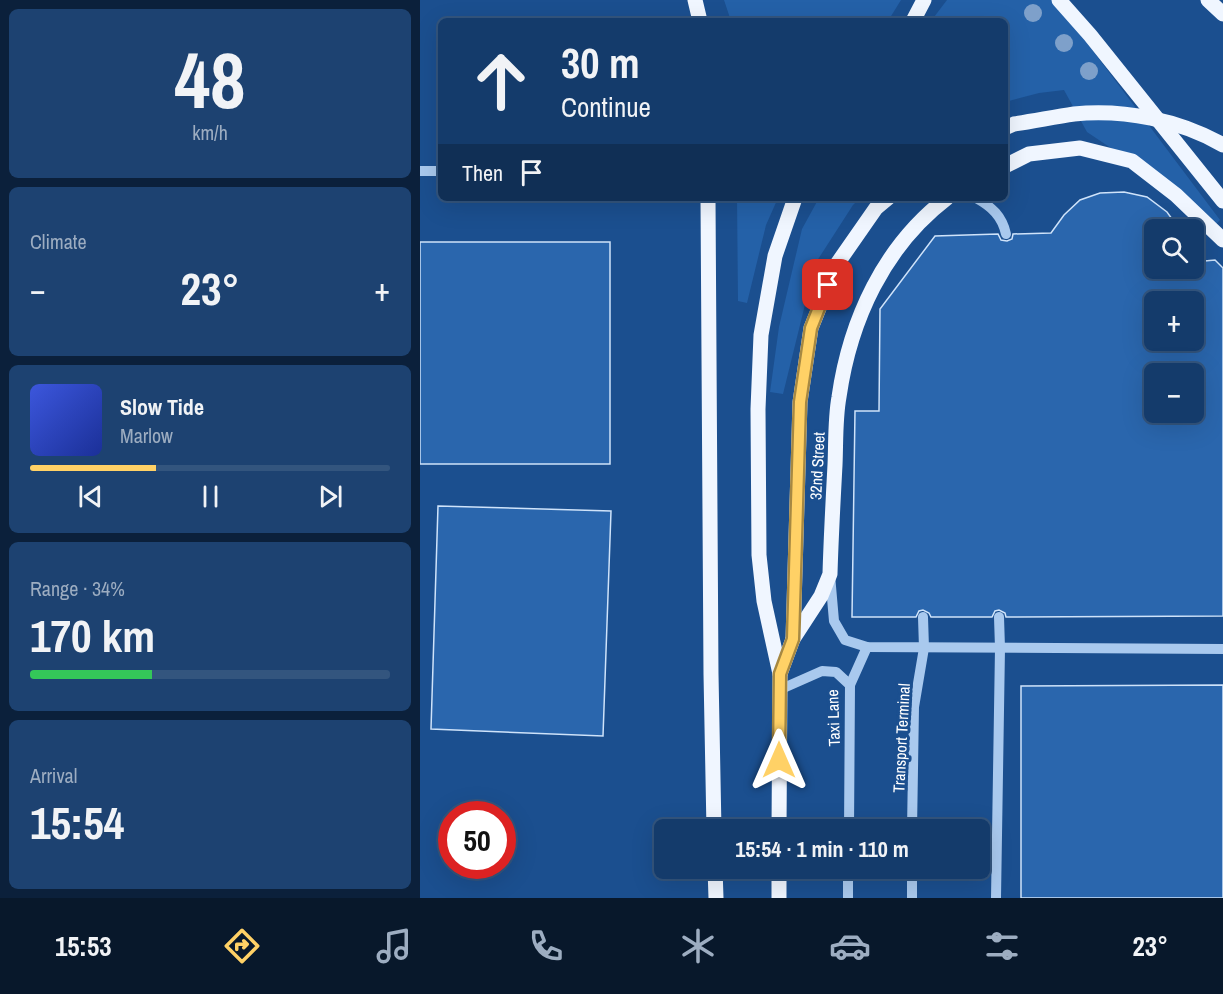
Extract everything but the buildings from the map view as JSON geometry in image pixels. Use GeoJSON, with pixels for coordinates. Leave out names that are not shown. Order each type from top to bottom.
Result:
{"type":"FeatureCollection","features":[{"type":"Feature","properties":{"kind":"main road"},"geometry":{"type":"LineString","coordinates":[[695,0],[699,18]]}},
{"type":"Feature","properties":{"kind":"main road"},"geometry":{"type":"LineString","coordinates":[[915,18],[924,0]]}},
{"type":"Feature","properties":{"kind":"main road"},"geometry":{"type":"LineString","coordinates":[[1059,0],[1090,35],[1223,201]]}},
{"type":"Feature","properties":{"kind":"main road"},"geometry":{"type":"LineString","coordinates":[[1208,0],[1223,14]]}},
{"type":"Feature","properties":{"kind":"main road"},"geometry":{"type":"LineString","coordinates":[[1008,127],[1076,114],[1126,114],[1168,123],[1208,136],[1223,145]]}},
{"type":"Feature","properties":{"kind":"main road"},"geometry":{"type":"LineString","coordinates":[[1008,164],[1029,154],[1080,148],[1132,161],[1176,195],[1223,240]]}},
{"type":"Feature","properties":{"kind":"main road"},"geometry":{"type":"LineString","coordinates":[[708,201],[714,819]]}},
{"type":"Feature","properties":{"kind":"main road"},"geometry":{"type":"LineString","coordinates":[[780,674],[764,601],[759,555],[758,409],[761,335],[775,256],[794,201]]}},
{"type":"Feature","properties":{"kind":"main road"},"geometry":{"type":"LineString","coordinates":[[793,639],[800,402],[811,328],[837,264],[876,208],[884,201]]}},
{"type":"Feature","properties":{"kind":"main road","name":"32nd Street"},"geometry":{"type":"LineString","coordinates":[[779,819],[780,674],[793,639],[821,596],[830,574],[838,397],[852,333],[873,285],[900,243],[926,214],[943,201]]}},
{"type":"Feature","properties":{"kind":"main road"},"geometry":{"type":"LineString","coordinates":[[715,879],[716,898]]}},
{"type":"Feature","properties":{"kind":"main road"},"geometry":{"type":"LineString","coordinates":[[779,879],[779,898]]}},
{"type":"Feature","properties":{"kind":"street"},"geometry":{"type":"LineString","coordinates":[[420,171],[438,171]]}},
{"type":"Feature","properties":{"kind":"street"},"geometry":{"type":"LineString","coordinates":[[980,201],[995,211],[1006,234]]}},
{"type":"Feature","properties":{"kind":"street"},"geometry":{"type":"LineString","coordinates":[[830,574],[834,621],[845,640],[867,647],[1223,649]]}},
{"type":"Feature","properties":{"kind":"street"},"geometry":{"type":"LineString","coordinates":[[996,898],[999,616]]}},
{"type":"Feature","properties":{"kind":"street","name":"Transport Terminal"},"geometry":{"type":"LineString","coordinates":[[912,819],[914,706],[924,648],[923,617]]}},
{"type":"Feature","properties":{"kind":"street"},"geometry":{"type":"LineString","coordinates":[[850,685],[867,647]]}},
{"type":"Feature","properties":{"kind":"street","name":"Taxi Lane"},"geometry":{"type":"LineString","coordinates":[[779,690],[822,671],[836,672],[850,685],[849,819]]}},
{"type":"Feature","properties":{"kind":"street"},"geometry":{"type":"LineString","coordinates":[[848,879],[848,898]]}},
{"type":"Feature","properties":{"kind":"street"},"geometry":{"type":"LineString","coordinates":[[912,879],[912,898]]}},
{"type":"Feature","properties":{"kind":"shaded area"},"geometry":{"type":"Polygon","coordinates":[[[724,0],[901,0],[890,18],[730,18],[724,0]]]}},
{"type":"Feature","properties":{"kind":"shaded area"},"geometry":{"type":"Polygon","coordinates":[[[947,0],[1053,0],[1220,220],[1214,226],[1190,201],[1087,132],[1064,90],[1039,93],[1008,101],[1008,18],[933,18],[947,0]]]}},
{"type":"Feature","properties":{"kind":"shaded area"},"geometry":{"type":"Polygon","coordinates":[[[737,201],[777,201],[766,225],[747,303],[738,301],[737,201]]]}},
{"type":"Feature","properties":{"kind":"shaded area"},"geometry":{"type":"Polygon","coordinates":[[[817,201],[857,201],[815,264],[783,394],[770,392],[779,327],[802,229],[817,201]]]}},
{"type":"Feature","properties":{"kind":"route"},"geometry":{"type":"LineString","coordinates":[[779,760],[780,674],[793,639],[800,402],[811,328],[828,285]]}}]}
